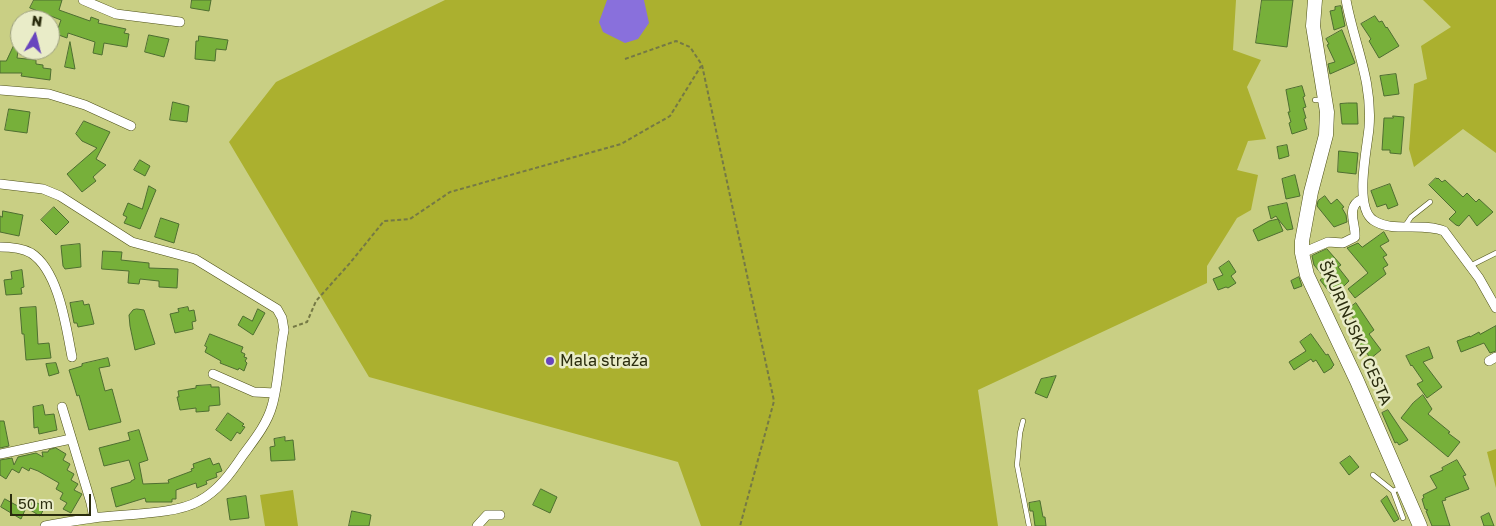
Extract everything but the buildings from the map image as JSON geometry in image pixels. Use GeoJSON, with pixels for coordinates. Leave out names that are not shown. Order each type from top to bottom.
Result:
{"type":"FeatureCollection","features":[{"type":"Feature","properties":{"kind":"street"},"geometry":{"type":"LineString","coordinates":[[83,0],[116,14],[180,22]]}},
{"type":"Feature","properties":{"kind":"street","name":"ŠKURINJSKA CESTA"},"geometry":{"type":"LineString","coordinates":[[1314,0],[1313,26],[1320,100],[1327,112],[1326,135],[1309,182],[1302,252],[1307,275],[1357,380],[1398,489],[1420,526]]}},
{"type":"Feature","properties":{"kind":"street"},"geometry":{"type":"LineString","coordinates":[[1346,0],[1363,64],[1370,104],[1370,125],[1362,198],[1366,211],[1371,219],[1379,223],[1391,226],[1444,231],[1479,278],[1496,308]]}},
{"type":"Feature","properties":{"kind":"street"},"geometry":{"type":"LineString","coordinates":[[0,90],[49,94],[85,105],[131,126]]}},
{"type":"Feature","properties":{"kind":"street"},"geometry":{"type":"LineString","coordinates":[[0,184],[43,189],[80,207],[108,228],[132,242],[195,259],[277,309],[282,318],[284,330],[271,410],[264,425],[227,477],[212,493],[197,502],[183,507],[45,526]]}},
{"type":"Feature","properties":{"kind":"street"},"geometry":{"type":"LineString","coordinates":[[1302,252],[1328,242],[1343,244],[1355,237],[1352,212],[1357,202],[1362,198]]}},
{"type":"Feature","properties":{"kind":"street"},"geometry":{"type":"LineString","coordinates":[[0,248],[15,248],[30,253],[43,264],[52,280],[59,299],[72,357]]}},
{"type":"Feature","properties":{"kind":"street"},"geometry":{"type":"LineString","coordinates":[[213,374],[254,392],[275,393]]}},
{"type":"Feature","properties":{"kind":"street"},"geometry":{"type":"LineString","coordinates":[[62,407],[94,518]]}},
{"type":"Feature","properties":{"kind":"street"},"geometry":{"type":"LineString","coordinates":[[0,454],[71,440]]}},
{"type":"Feature","properties":{"kind":"street"},"geometry":{"type":"LineString","coordinates":[[477,526],[487,515],[500,515]]}},
{"type":"Feature","properties":{"kind":"lane"},"geometry":{"type":"LineString","coordinates":[[1405,226],[1411,217],[1430,202]]}},
{"type":"Feature","properties":{"kind":"lane"},"geometry":{"type":"LineString","coordinates":[[1470,266],[1496,253]]}},
{"type":"Feature","properties":{"kind":"lane"},"geometry":{"type":"LineString","coordinates":[[1023,421],[1017,465],[1029,526]]}},
{"type":"Feature","properties":{"kind":"lane"},"geometry":{"type":"LineString","coordinates":[[1373,475],[1398,489],[1403,518]]}},
{"type":"Feature","properties":{"kind":"path"},"geometry":{"type":"LineString","coordinates":[[625,59],[676,40],[690,47],[702,65],[774,401],[740,526]]}},
{"type":"Feature","properties":{"kind":"path"},"geometry":{"type":"LineString","coordinates":[[284,330],[307,322],[316,301],[384,221],[410,219],[450,192],[621,144],[670,116],[702,65]]}},
{"type":"Feature","properties":{"kind":"shaded area"},"geometry":{"type":"Polygon","coordinates":[[[445,0],[1236,0],[1233,50],[1261,60],[1247,87],[1266,139],[1248,141],[1237,170],[1258,175],[1251,210],[1237,218],[1207,266],[1207,283],[978,390],[998,526],[701,526],[678,462],[369,377],[229,142],[276,82],[445,0]]]}},
{"type":"Feature","properties":{"kind":"shaded area"},"geometry":{"type":"Polygon","coordinates":[[[607,0],[644,0],[649,23],[638,39],[625,43],[603,32],[599,22],[607,0]]]}},
{"type":"Feature","properties":{"kind":"shaded area"},"geometry":{"type":"Polygon","coordinates":[[[1423,0],[1496,0],[1496,153],[1463,129],[1414,167],[1409,149],[1414,84],[1427,79],[1421,46],[1451,27],[1423,0]]]}},
{"type":"Feature","properties":{"kind":"shaded area"},"geometry":{"type":"Polygon","coordinates":[[[1496,449],[1496,488],[1487,452],[1496,449]]]}},
{"type":"Feature","properties":{"kind":"shaded area"},"geometry":{"type":"Polygon","coordinates":[[[293,490],[298,526],[265,526],[260,495],[293,490]]]}},
{"type":"Feature","properties":{"kind":"place","name":"Mala straža"},"geometry":{"type":"Point","coordinates":[550,361]}}]}
